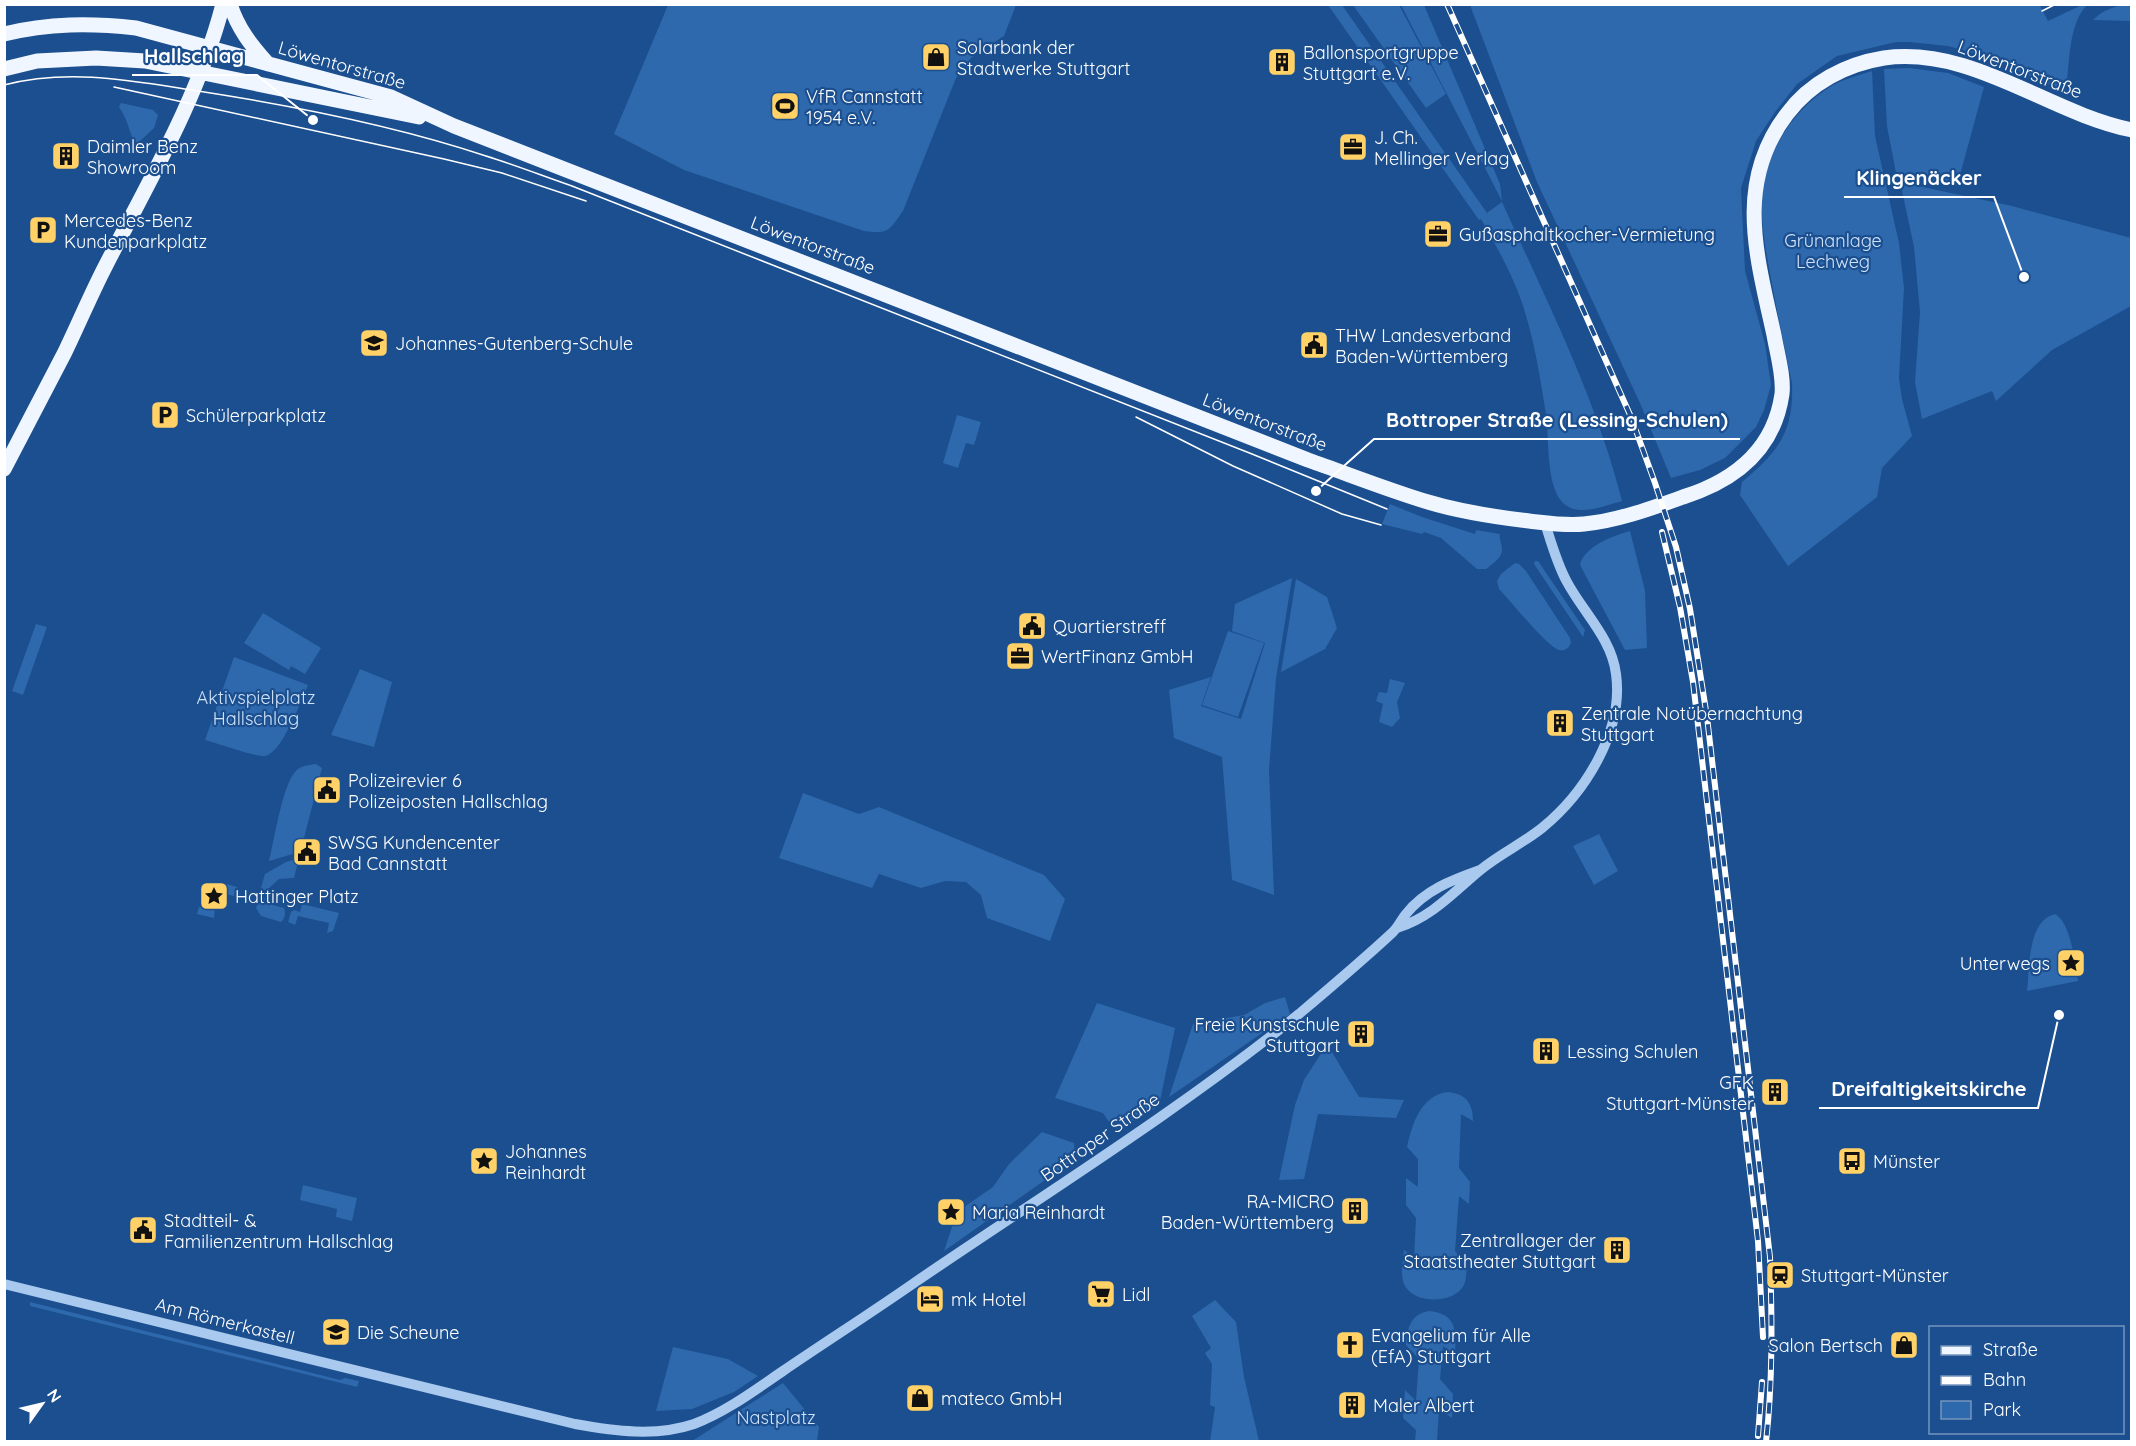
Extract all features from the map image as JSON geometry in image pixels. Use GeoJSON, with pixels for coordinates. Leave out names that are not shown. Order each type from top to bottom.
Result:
{"type":"FeatureCollection","features":[{"type":"Feature","properties":{"kind":"main road"},"geometry":{"type":"LineString","coordinates":[[4,469],[65,352],[105,266],[153,176],[200,73],[223,4]]}},
{"type":"Feature","properties":{"kind":"main road"},"geometry":{"type":"LineString","coordinates":[[230,4],[235,20],[244,36],[268,64]]}},
{"type":"Feature","properties":{"kind":"main road","name":"Löwentorstraße"},"geometry":{"type":"LineString","coordinates":[[4,34],[59,24],[95,24],[136,28],[391,97],[454,126],[1308,460],[1428,502],[1494,517],[1580,525],[1690,495],[1728,477],[1760,449],[1772,431],[1782,391],[1754,237],[1753,211],[1758,173],[1763,155],[1776,128],[1791,108],[1827,78],[1849,66],[1869,61],[1885,58],[1927,57],[1982,72],[2103,122],[2132,130]]}},
{"type":"Feature","properties":{"kind":"main road","name":"Löwentorstraße"},"geometry":{"type":"LineString","coordinates":[[4,69],[37,61],[96,58],[145,61],[385,109],[454,126]]}},
{"type":"Feature","properties":{"kind":"street","name":"Bottroper Straße"},"geometry":{"type":"LineString","coordinates":[[1397,928],[1413,923],[1437,908],[1480,870],[1544,826],[1578,791],[1610,732],[1617,697],[1616,674],[1608,649],[1566,582],[1545,523]]}},
{"type":"Feature","properties":{"kind":"street","name":"Bottroper Straße"},"geometry":{"type":"LineString","coordinates":[[648,1432],[672,1430],[693,1424],[729,1406],[1001,1226],[1236,1062],[1327,991],[1397,928],[1406,913],[1440,885],[1480,870]]}},
{"type":"Feature","properties":{"kind":"street","name":"Am Römerkastell"},"geometry":{"type":"LineString","coordinates":[[4,1284],[575,1424],[609,1430],[648,1432]]}},
{"type":"Feature","properties":{"kind":"green space","name":"VfR Cannstatt 1954 e.V."},"geometry":{"type":"Polygon","coordinates":[[[668,4],[1016,5],[1004,36],[971,58],[956,78],[903,211],[888,230],[879,232],[864,231],[684,170],[614,134],[668,4]]]}},
{"type":"Feature","properties":{"kind":"green space"},"geometry":{"type":"Polygon","coordinates":[[[2039,4],[2048,21],[2082,5],[2087,5],[2073,33],[2066,89],[2061,90],[1991,58],[1948,46],[1896,42],[1837,56],[1797,84],[1775,112],[1756,141],[1741,188],[1745,271],[1765,344],[1771,385],[1764,410],[1756,427],[1725,458],[1700,470],[1671,478],[1640,403],[1537,182],[1470,5],[2039,4]]]}},
{"type":"Feature","properties":{"kind":"green space"},"geometry":{"type":"Polygon","coordinates":[[[1328,5],[1342,5],[1487,213],[1502,202],[1584,387],[1611,462],[1622,501],[1589,510],[1580,510],[1565,505],[1559,498],[1552,478],[1540,375],[1533,343],[1525,311],[1509,272],[1481,219],[1479,220],[1328,5]]]}},
{"type":"Feature","properties":{"kind":"green space"},"geometry":{"type":"Polygon","coordinates":[[[1353,5],[1399,5],[1446,94],[1426,108],[1353,5]]]}},
{"type":"Feature","properties":{"kind":"green space"},"geometry":{"type":"Polygon","coordinates":[[[1401,5],[1424,5],[1500,184],[1502,201],[1401,5]]]}},
{"type":"Feature","properties":{"kind":"green space"},"geometry":{"type":"Polygon","coordinates":[[[2132,5],[2131,21],[2093,20],[2111,8],[2132,5]]]}},
{"type":"Feature","properties":{"kind":"green space"},"geometry":{"type":"Polygon","coordinates":[[[1909,68],[1948,73],[1984,87],[1957,186],[1896,173],[1887,126],[1884,69],[1909,68]]]}},
{"type":"Feature","properties":{"kind":"green space","name":"Grünanlage Lechweg"},"geometry":{"type":"Polygon","coordinates":[[[1872,71],[1875,136],[1899,243],[1904,288],[1899,378],[1912,436],[1882,468],[1877,497],[1788,566],[1740,495],[1742,482],[1765,461],[1781,440],[1787,428],[1792,400],[1792,383],[1763,234],[1764,183],[1780,140],[1808,104],[1833,85],[1872,71]]]}},
{"type":"Feature","properties":{"kind":"green space"},"geometry":{"type":"Polygon","coordinates":[[[121,103],[153,110],[158,115],[154,128],[138,143],[134,142],[119,107],[121,103]]]}},
{"type":"Feature","properties":{"kind":"green space"},"geometry":{"type":"Polygon","coordinates":[[[1904,183],[2012,206],[2131,238],[2131,306],[2052,350],[1996,401],[1992,391],[1922,419],[1915,382],[1920,312],[1914,247],[1901,186],[1904,183]]]}},
{"type":"Feature","properties":{"kind":"green space"},"geometry":{"type":"Polygon","coordinates":[[[957,415],[981,422],[974,445],[966,443],[958,468],[943,463],[957,415]]]}},
{"type":"Feature","properties":{"kind":"green space"},"geometry":{"type":"Polygon","coordinates":[[[1390,504],[1475,534],[1476,530],[1500,534],[1501,555],[1486,569],[1477,569],[1441,538],[1424,532],[1422,534],[1382,524],[1390,504]]]}},
{"type":"Feature","properties":{"kind":"green space"},"geometry":{"type":"Polygon","coordinates":[[[1630,531],[1645,591],[1647,648],[1625,650],[1580,565],[1587,552],[1593,547],[1630,531]]]}},
{"type":"Feature","properties":{"kind":"green space"},"geometry":{"type":"Polygon","coordinates":[[[1538,561],[1585,630],[1583,637],[1534,564],[1538,561]]]}},
{"type":"Feature","properties":{"kind":"green space"},"geometry":{"type":"Polygon","coordinates":[[[1515,563],[1526,571],[1570,638],[1571,643],[1568,648],[1559,650],[1545,640],[1499,589],[1497,581],[1501,574],[1515,563]]]}},
{"type":"Feature","properties":{"kind":"green space"},"geometry":{"type":"Polygon","coordinates":[[[1292,578],[1276,678],[1269,770],[1274,895],[1232,880],[1222,757],[1174,738],[1169,690],[1211,677],[1201,706],[1241,719],[1265,643],[1232,631],[1235,604],[1292,578]]]}},
{"type":"Feature","properties":{"kind":"green space"},"geometry":{"type":"Polygon","coordinates":[[[1296,579],[1327,597],[1337,628],[1325,649],[1281,672],[1296,579]]]}},
{"type":"Feature","properties":{"kind":"green space"},"geometry":{"type":"Polygon","coordinates":[[[263,613],[321,648],[305,674],[291,666],[289,670],[244,643],[263,613]]]}},
{"type":"Feature","properties":{"kind":"green space"},"geometry":{"type":"Polygon","coordinates":[[[36,624],[47,627],[23,695],[12,691],[36,624]]]}},
{"type":"Feature","properties":{"kind":"green space"},"geometry":{"type":"Polygon","coordinates":[[[1228,631],[1264,643],[1238,717],[1202,705],[1228,631]]]}},
{"type":"Feature","properties":{"kind":"green space","name":"Aktivspielplatz Hallschlag"},"geometry":{"type":"Polygon","coordinates":[[[234,657],[308,685],[296,714],[278,746],[265,756],[205,740],[234,657]]]}},
{"type":"Feature","properties":{"kind":"green space"},"geometry":{"type":"Polygon","coordinates":[[[360,669],[392,682],[374,747],[331,735],[360,669]]]}},
{"type":"Feature","properties":{"kind":"green space"},"geometry":{"type":"Polygon","coordinates":[[[1390,679],[1405,683],[1397,702],[1400,718],[1392,727],[1379,722],[1383,704],[1376,701],[1379,692],[1387,693],[1390,679]]]}},
{"type":"Feature","properties":{"kind":"green space"},"geometry":{"type":"Polygon","coordinates":[[[316,764],[322,768],[304,838],[298,843],[293,854],[269,861],[288,785],[298,769],[316,764]]]}},
{"type":"Feature","properties":{"kind":"green space"},"geometry":{"type":"Polygon","coordinates":[[[803,793],[859,814],[879,807],[1044,875],[1065,899],[1050,941],[987,918],[981,895],[966,882],[945,881],[921,888],[879,874],[872,888],[779,858],[803,793]]]}},
{"type":"Feature","properties":{"kind":"green space"},"geometry":{"type":"Polygon","coordinates":[[[1599,834],[1618,871],[1594,885],[1573,846],[1599,834]]]}},
{"type":"Feature","properties":{"kind":"green space"},"geometry":{"type":"Polygon","coordinates":[[[299,858],[294,878],[279,879],[266,891],[261,888],[265,874],[286,862],[299,858]]]}},
{"type":"Feature","properties":{"kind":"green space"},"geometry":{"type":"Polygon","coordinates":[[[205,883],[226,889],[227,884],[237,887],[234,896],[220,893],[217,897],[215,902],[218,903],[215,907],[214,918],[197,914],[199,907],[209,909],[212,895],[202,892],[205,883]]]}},
{"type":"Feature","properties":{"kind":"green space"},"geometry":{"type":"Polygon","coordinates":[[[260,897],[267,899],[266,903],[284,908],[285,915],[281,922],[261,916],[256,908],[260,897]]]}},
{"type":"Feature","properties":{"kind":"green space"},"geometry":{"type":"Polygon","coordinates":[[[302,904],[339,913],[333,931],[327,933],[329,923],[298,916],[295,925],[288,922],[291,912],[294,910],[300,912],[302,904]]]}},
{"type":"Feature","properties":{"kind":"green space"},"geometry":{"type":"Polygon","coordinates":[[[2055,914],[2065,925],[2069,934],[2078,981],[2027,991],[2035,935],[2046,918],[2055,914]]]}},
{"type":"Feature","properties":{"kind":"green space"},"geometry":{"type":"Polygon","coordinates":[[[1285,997],[1290,1014],[1169,1097],[1193,1024],[1244,1015],[1265,1003],[1285,997]]]}},
{"type":"Feature","properties":{"kind":"green space"},"geometry":{"type":"Polygon","coordinates":[[[1097,1003],[1175,1028],[1159,1106],[1115,1131],[1103,1113],[1055,1098],[1097,1003]]]}},
{"type":"Feature","properties":{"kind":"green space"},"geometry":{"type":"Polygon","coordinates":[[[1327,1044],[1359,1097],[1404,1100],[1396,1118],[1318,1114],[1304,1179],[1279,1180],[1295,1105],[1304,1080],[1327,1044]]]}},
{"type":"Feature","properties":{"kind":"green space"},"geometry":{"type":"Polygon","coordinates":[[[1448,1092],[1464,1097],[1470,1104],[1473,1115],[1473,1121],[1461,1114],[1459,1168],[1470,1182],[1469,1204],[1459,1196],[1455,1251],[1467,1265],[1466,1280],[1464,1286],[1456,1293],[1449,1297],[1432,1300],[1409,1291],[1403,1280],[1404,1250],[1414,1258],[1416,1218],[1406,1205],[1406,1178],[1418,1187],[1418,1159],[1407,1147],[1415,1120],[1424,1105],[1439,1094],[1448,1092]]]}},
{"type":"Feature","properties":{"kind":"green space"},"geometry":{"type":"Polygon","coordinates":[[[1042,1132],[1074,1143],[1075,1159],[944,1251],[957,1212],[993,1187],[1009,1164],[1042,1132]]]}},
{"type":"Feature","properties":{"kind":"green space"},"geometry":{"type":"Polygon","coordinates":[[[303,1185],[357,1198],[352,1221],[336,1217],[337,1209],[300,1200],[303,1185]]]}},
{"type":"Feature","properties":{"kind":"green space"},"geometry":{"type":"Polygon","coordinates":[[[1215,1300],[1236,1322],[1244,1377],[1259,1441],[1210,1441],[1215,1407],[1210,1405],[1212,1364],[1205,1353],[1211,1348],[1192,1316],[1215,1300]]]}},
{"type":"Feature","properties":{"kind":"green space"},"geometry":{"type":"Polygon","coordinates":[[[30,1302],[340,1380],[345,1378],[359,1381],[357,1387],[30,1306],[30,1302]]]}},
{"type":"Feature","properties":{"kind":"green space"},"geometry":{"type":"Polygon","coordinates":[[[1429,1311],[1450,1320],[1455,1332],[1455,1356],[1443,1346],[1440,1379],[1453,1394],[1452,1418],[1439,1409],[1437,1441],[1415,1441],[1416,1430],[1403,1418],[1405,1390],[1416,1401],[1419,1359],[1406,1345],[1406,1339],[1414,1319],[1429,1311]]]}},
{"type":"Feature","properties":{"kind":"green space"},"geometry":{"type":"Polygon","coordinates":[[[673,1347],[728,1359],[758,1376],[734,1392],[692,1409],[656,1411],[673,1347]]]}},
{"type":"Feature","properties":{"kind":"green space","name":"Nastplatz"},"geometry":{"type":"Polygon","coordinates":[[[783,1383],[819,1427],[817,1441],[692,1441],[783,1383]]]}},
{"type":"Feature","properties":{"kind":"tram line"},"geometry":{"type":"LineString","coordinates":[[2042,11],[2056,4]]}},
{"type":"Feature","properties":{"kind":"tram line"},"geometry":{"type":"LineString","coordinates":[[4,85],[53,77],[101,78],[150,83],[307,110],[451,145],[572,186],[1387,509]]}},
{"type":"Feature","properties":{"kind":"tram line"},"geometry":{"type":"LineString","coordinates":[[114,87],[502,173],[586,201]]}},
{"type":"Feature","properties":{"kind":"tram line"},"geometry":{"type":"LineString","coordinates":[[1136,417],[1233,466],[1342,514],[1381,525]]}},
{"type":"Feature","properties":{"kind":"railway"},"geometry":{"type":"LineString","coordinates":[[1447,4],[1631,417],[1676,547],[1690,609],[1707,717],[1770,1257],[1770,1396],[1766,1442]]}},
{"type":"Feature","properties":{"kind":"railway"},"geometry":{"type":"LineString","coordinates":[[1662,532],[1680,607],[1693,682],[1758,1241],[1763,1337]]}},
{"type":"Feature","properties":{"kind":"railway"},"geometry":{"type":"LineString","coordinates":[[1758,1436],[1762,1382]]}},
{"type":"Feature","properties":{"kind":"place","name":"Solarbank der Stadtwerke Stuttgart"},"geometry":{"type":"Point","coordinates":[936,57]}},
{"type":"Feature","properties":{"kind":"place","name":"Ballonsportgruppe Stuttgart e.V."},"geometry":{"type":"Point","coordinates":[1282,62]}},
{"type":"Feature","properties":{"kind":"place","name":"VfR Cannstatt 1954 e.V."},"geometry":{"type":"Point","coordinates":[785,106]}},
{"type":"Feature","properties":{"kind":"place","name":"Hallschlag"},"geometry":{"type":"Point","coordinates":[313,120]}},
{"type":"Feature","properties":{"kind":"place","name":"J. Ch. Mellinger Verlag"},"geometry":{"type":"Point","coordinates":[1353,147]}},
{"type":"Feature","properties":{"kind":"place","name":"Daimler Benz Showroom"},"geometry":{"type":"Point","coordinates":[66,156]}},
{"type":"Feature","properties":{"kind":"place","name":"Mercedes-Benz Kundenparkplatz"},"geometry":{"type":"Point","coordinates":[43,230]}},
{"type":"Feature","properties":{"kind":"place","name":"Gußasphaltkocher-Vermietung"},"geometry":{"type":"Point","coordinates":[1438,234]}},
{"type":"Feature","properties":{"kind":"place","name":"Klingenäcker"},"geometry":{"type":"Point","coordinates":[2024,277]}},
{"type":"Feature","properties":{"kind":"place","name":"Johannes-Gutenberg-Schule"},"geometry":{"type":"Point","coordinates":[374,343]}},
{"type":"Feature","properties":{"kind":"place","name":"THW Landesverband Baden-Württemberg"},"geometry":{"type":"Point","coordinates":[1314,345]}},
{"type":"Feature","properties":{"kind":"place","name":"Schülerparkplatz"},"geometry":{"type":"Point","coordinates":[165,415]}},
{"type":"Feature","properties":{"kind":"place","name":"Bottroper Straße (Lessing-Schulen)"},"geometry":{"type":"Point","coordinates":[1316,491]}},
{"type":"Feature","properties":{"kind":"place","name":"Quartierstreff"},"geometry":{"type":"Point","coordinates":[1032,626]}},
{"type":"Feature","properties":{"kind":"place","name":"WertFinanz GmbH"},"geometry":{"type":"Point","coordinates":[1020,656]}},
{"type":"Feature","properties":{"kind":"place","name":"Zentrale Notübernachtung Stuttgart"},"geometry":{"type":"Point","coordinates":[1560,723]}},
{"type":"Feature","properties":{"kind":"place","name":"Polizeirevier 6 Polizeiposten Hallschlag"},"geometry":{"type":"Point","coordinates":[327,790]}},
{"type":"Feature","properties":{"kind":"place","name":"SWSG Kundencenter Bad Cannstatt"},"geometry":{"type":"Point","coordinates":[307,852]}},
{"type":"Feature","properties":{"kind":"place","name":"Hattinger Platz"},"geometry":{"type":"Point","coordinates":[214,896]}},
{"type":"Feature","properties":{"kind":"place","name":"Unterwegs"},"geometry":{"type":"Point","coordinates":[2071,963]}},
{"type":"Feature","properties":{"kind":"place","name":"Dreifaltigkeitskirche"},"geometry":{"type":"Point","coordinates":[2059,1015]}},
{"type":"Feature","properties":{"kind":"place","name":"Freie Kunstschule Stuttgart"},"geometry":{"type":"Point","coordinates":[1361,1034]}},
{"type":"Feature","properties":{"kind":"place","name":"Lessing Schulen"},"geometry":{"type":"Point","coordinates":[1546,1051]}},
{"type":"Feature","properties":{"kind":"place","name":"GFK Stuttgart-Münster"},"geometry":{"type":"Point","coordinates":[1775,1092]}},
{"type":"Feature","properties":{"kind":"place","name":"Johannes Reinhardt"},"geometry":{"type":"Point","coordinates":[484,1161]}},
{"type":"Feature","properties":{"kind":"place","name":"Münster"},"geometry":{"type":"Point","coordinates":[1852,1161]}},
{"type":"Feature","properties":{"kind":"place","name":"RA-MICRO Baden-Württemberg"},"geometry":{"type":"Point","coordinates":[1355,1211]}},
{"type":"Feature","properties":{"kind":"place","name":"Maria Reinhardt"},"geometry":{"type":"Point","coordinates":[951,1212]}},
{"type":"Feature","properties":{"kind":"place","name":"Stadtteil- & Familienzentrum Hallschlag"},"geometry":{"type":"Point","coordinates":[143,1230]}},
{"type":"Feature","properties":{"kind":"place","name":"Zentrallager der Staatstheater Stuttgart"},"geometry":{"type":"Point","coordinates":[1617,1250]}},
{"type":"Feature","properties":{"kind":"place","name":"Stuttgart-Münster"},"geometry":{"type":"Point","coordinates":[1780,1275]}},
{"type":"Feature","properties":{"kind":"place","name":"Lidl"},"geometry":{"type":"Point","coordinates":[1101,1294]}},
{"type":"Feature","properties":{"kind":"place","name":"mk Hotel"},"geometry":{"type":"Point","coordinates":[930,1299]}},
{"type":"Feature","properties":{"kind":"place","name":"Die Scheune"},"geometry":{"type":"Point","coordinates":[336,1332]}},
{"type":"Feature","properties":{"kind":"place","name":"Evangelium für Alle (EfA) Stuttgart"},"geometry":{"type":"Point","coordinates":[1350,1345]}},
{"type":"Feature","properties":{"kind":"place","name":"Salon Bertsch"},"geometry":{"type":"Point","coordinates":[1904,1345]}},
{"type":"Feature","properties":{"kind":"place","name":"mateco GmbH"},"geometry":{"type":"Point","coordinates":[920,1398]}},
{"type":"Feature","properties":{"kind":"place","name":"Maler Albert"},"geometry":{"type":"Point","coordinates":[1352,1405]}}]}
